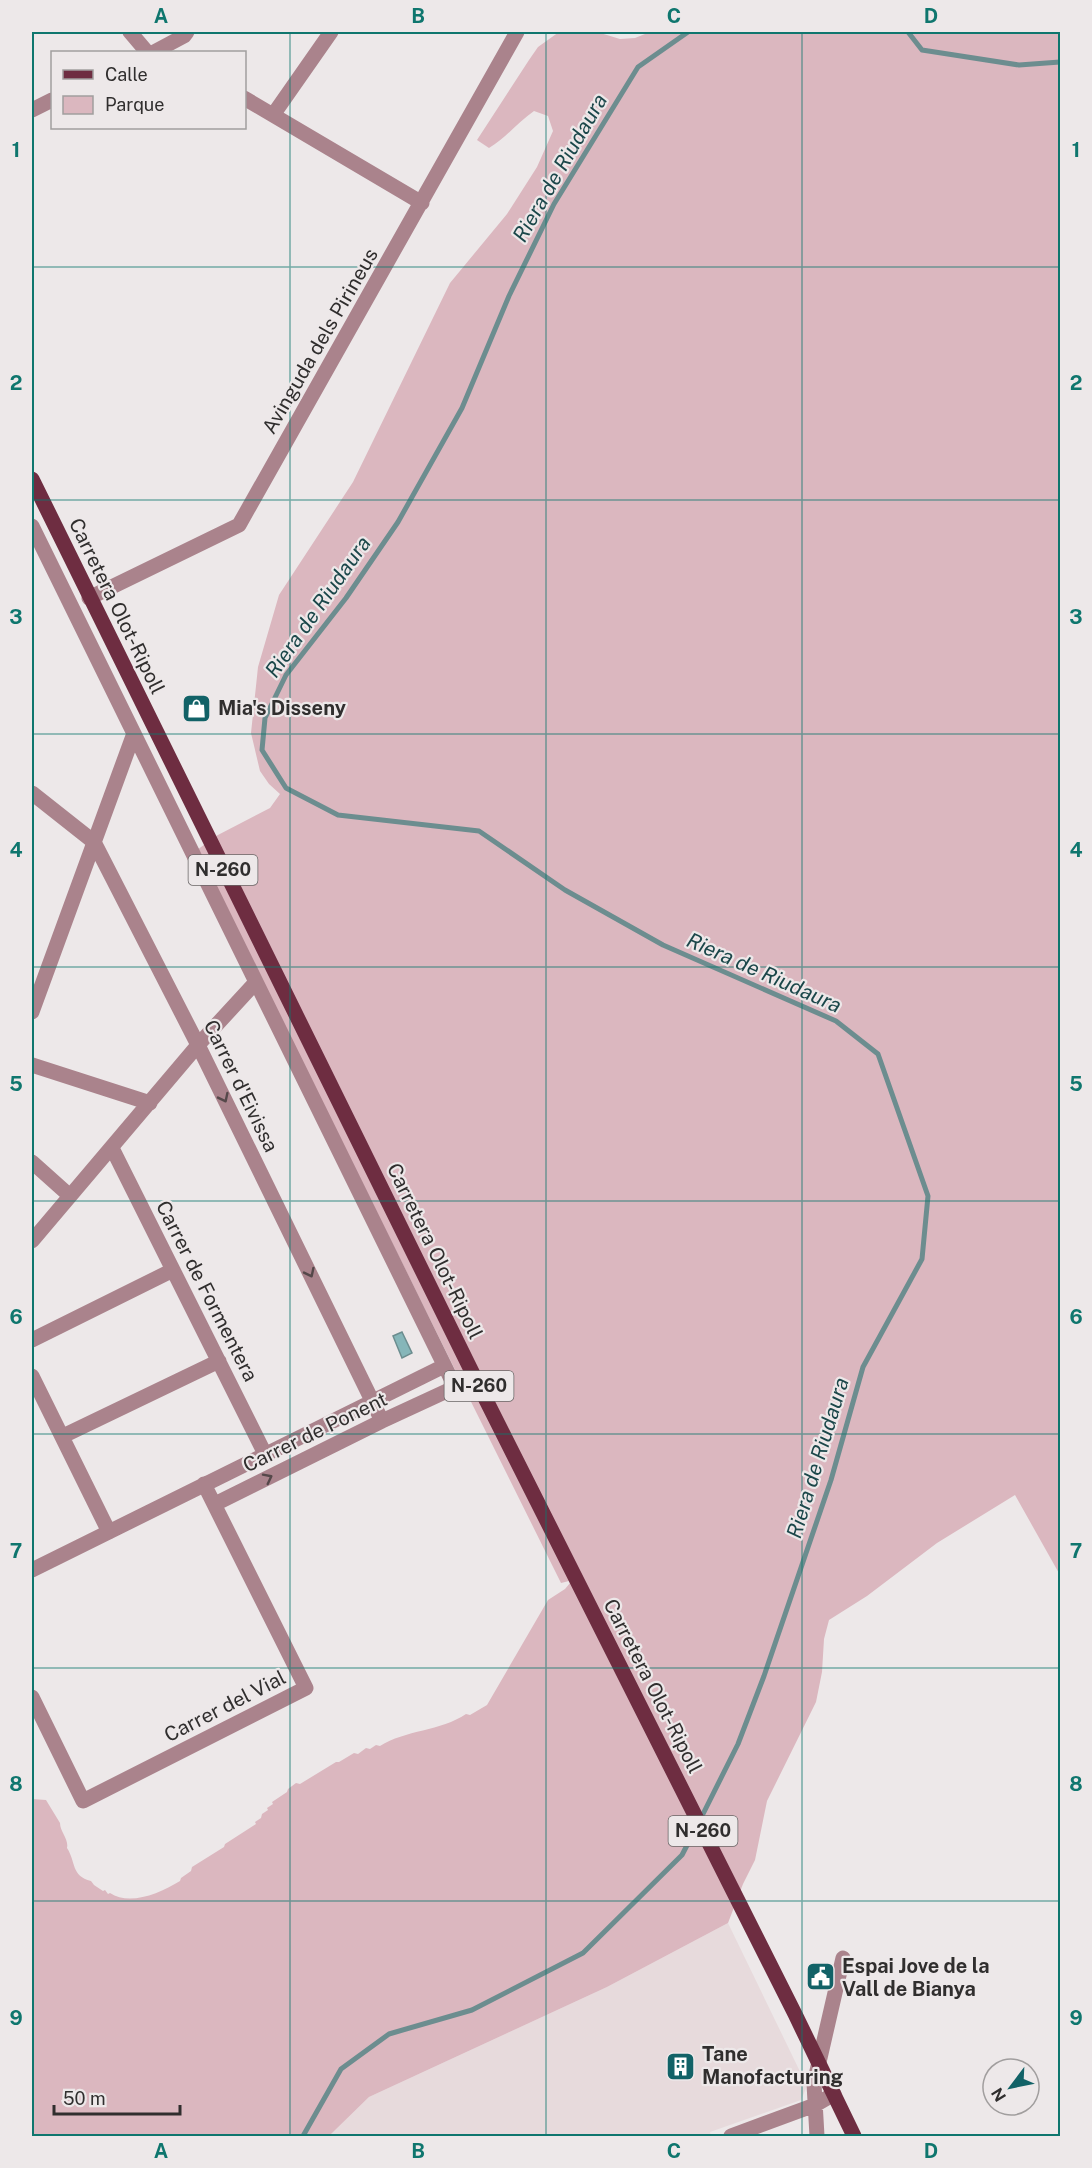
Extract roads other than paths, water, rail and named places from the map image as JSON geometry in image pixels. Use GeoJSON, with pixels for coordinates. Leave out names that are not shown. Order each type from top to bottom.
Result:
{"type":"FeatureCollection","features":[{"type":"Feature","properties":{"kind":"main road","name":"Carretera Olot-Ripoll"},"geometry":{"type":"LineString","coordinates":[[32,480],[475,1378],[854,2136]]}},
{"type":"Feature","properties":{"kind":"street"},"geometry":{"type":"LineString","coordinates":[[130,32],[146,51]]}},
{"type":"Feature","properties":{"kind":"street"},"geometry":{"type":"LineString","coordinates":[[273,115],[331,32]]}},
{"type":"Feature","properties":{"kind":"street","name":"Avinguda dels Pirineus"},"geometry":{"type":"LineString","coordinates":[[89,598],[239,525],[517,32]]}},
{"type":"Feature","properties":{"kind":"street"},"geometry":{"type":"LineString","coordinates":[[156,51],[185,34]]}},
{"type":"Feature","properties":{"kind":"street"},"geometry":{"type":"LineString","coordinates":[[246,99],[422,203]]}},
{"type":"Feature","properties":{"kind":"street"},"geometry":{"type":"LineString","coordinates":[[32,110],[51,100]]}},
{"type":"Feature","properties":{"kind":"street"},"geometry":{"type":"LineString","coordinates":[[32,526],[133,736],[455,1387]]}},
{"type":"Feature","properties":{"kind":"street"},"geometry":{"type":"LineString","coordinates":[[32,1012],[133,736]]}},
{"type":"Feature","properties":{"kind":"street","name":"Carrer d'Eivissa"},"geometry":{"type":"LineString","coordinates":[[32,793],[94,842],[198,1045],[382,1421]]}},
{"type":"Feature","properties":{"kind":"street"},"geometry":{"type":"LineString","coordinates":[[32,1241],[198,1045],[255,983]]}},
{"type":"Feature","properties":{"kind":"street"},"geometry":{"type":"LineString","coordinates":[[32,1065],[150,1103]]}},
{"type":"Feature","properties":{"kind":"street","name":"Carrer de Formentera"},"geometry":{"type":"LineString","coordinates":[[112,1148],[265,1454]]}},
{"type":"Feature","properties":{"kind":"street"},"geometry":{"type":"LineString","coordinates":[[32,1162],[70,1196]]}},
{"type":"Feature","properties":{"kind":"street"},"geometry":{"type":"LineString","coordinates":[[32,1340],[172,1270]]}},
{"type":"Feature","properties":{"kind":"street"},"geometry":{"type":"LineString","coordinates":[[63,1436],[219,1360]]}},
{"type":"Feature","properties":{"kind":"street","name":"Carrer de Ponent"},"geometry":{"type":"LineString","coordinates":[[32,1570],[444,1366]]}},
{"type":"Feature","properties":{"kind":"street"},"geometry":{"type":"LineString","coordinates":[[32,1376],[109,1532]]}},
{"type":"Feature","properties":{"kind":"street","name":"Carrer de Ponent"},"geometry":{"type":"LineString","coordinates":[[215,1504],[382,1421],[475,1378]]}},
{"type":"Feature","properties":{"kind":"street"},"geometry":{"type":"LineString","coordinates":[[204,1484],[215,1504]]}},
{"type":"Feature","properties":{"kind":"street","name":"Carrer del Vial"},"geometry":{"type":"LineString","coordinates":[[32,1697],[83,1801],[306,1688],[215,1504]]}},
{"type":"Feature","properties":{"kind":"street"},"geometry":{"type":"LineString","coordinates":[[817,2136],[814,2085],[843,1958]]}},
{"type":"Feature","properties":{"kind":"street"},"geometry":{"type":"LineString","coordinates":[[731,2136],[815,2105],[834,2094]]}},
{"type":"Feature","properties":{"kind":"water"},"geometry":{"type":"Polygon","coordinates":[[[402,1332],[412,1353],[402,1358],[393,1336],[402,1332]]]}},
{"type":"Feature","properties":{"kind":"waterway","name":"Riera de Riudaura"},"geometry":{"type":"LineString","coordinates":[[688,32],[638,67],[554,204],[509,296],[462,408],[398,522],[346,598],[286,675],[265,718],[262,750],[286,788],[338,815],[479,831],[565,890],[663,945],[836,1021],[878,1054],[928,1196],[922,1259],[863,1367],[831,1480],[764,1676],[738,1744],[701,1818]]}},
{"type":"Feature","properties":{"kind":"waterway","name":"Riera de Riudaura"},"geometry":{"type":"LineString","coordinates":[[908,32],[922,50],[1019,65],[1060,62]]}},
{"type":"Feature","properties":{"kind":"waterway","name":"Riera de Riudaura"},"geometry":{"type":"LineString","coordinates":[[303,2136],[341,2069],[389,2034],[472,2010],[583,1953],[682,1855],[697,1826]]}},
{"type":"Feature","properties":{"kind":"place","name":"Mia's Disseny"},"geometry":{"type":"Point","coordinates":[197,708]}},
{"type":"Feature","properties":{"kind":"place","name":"Espai Jove de la Vall de Bianya"},"geometry":{"type":"Point","coordinates":[821,1977]}},
{"type":"Feature","properties":{"kind":"place","name":"Tane Manofacturing"},"geometry":{"type":"Point","coordinates":[681,2066]}}]}
